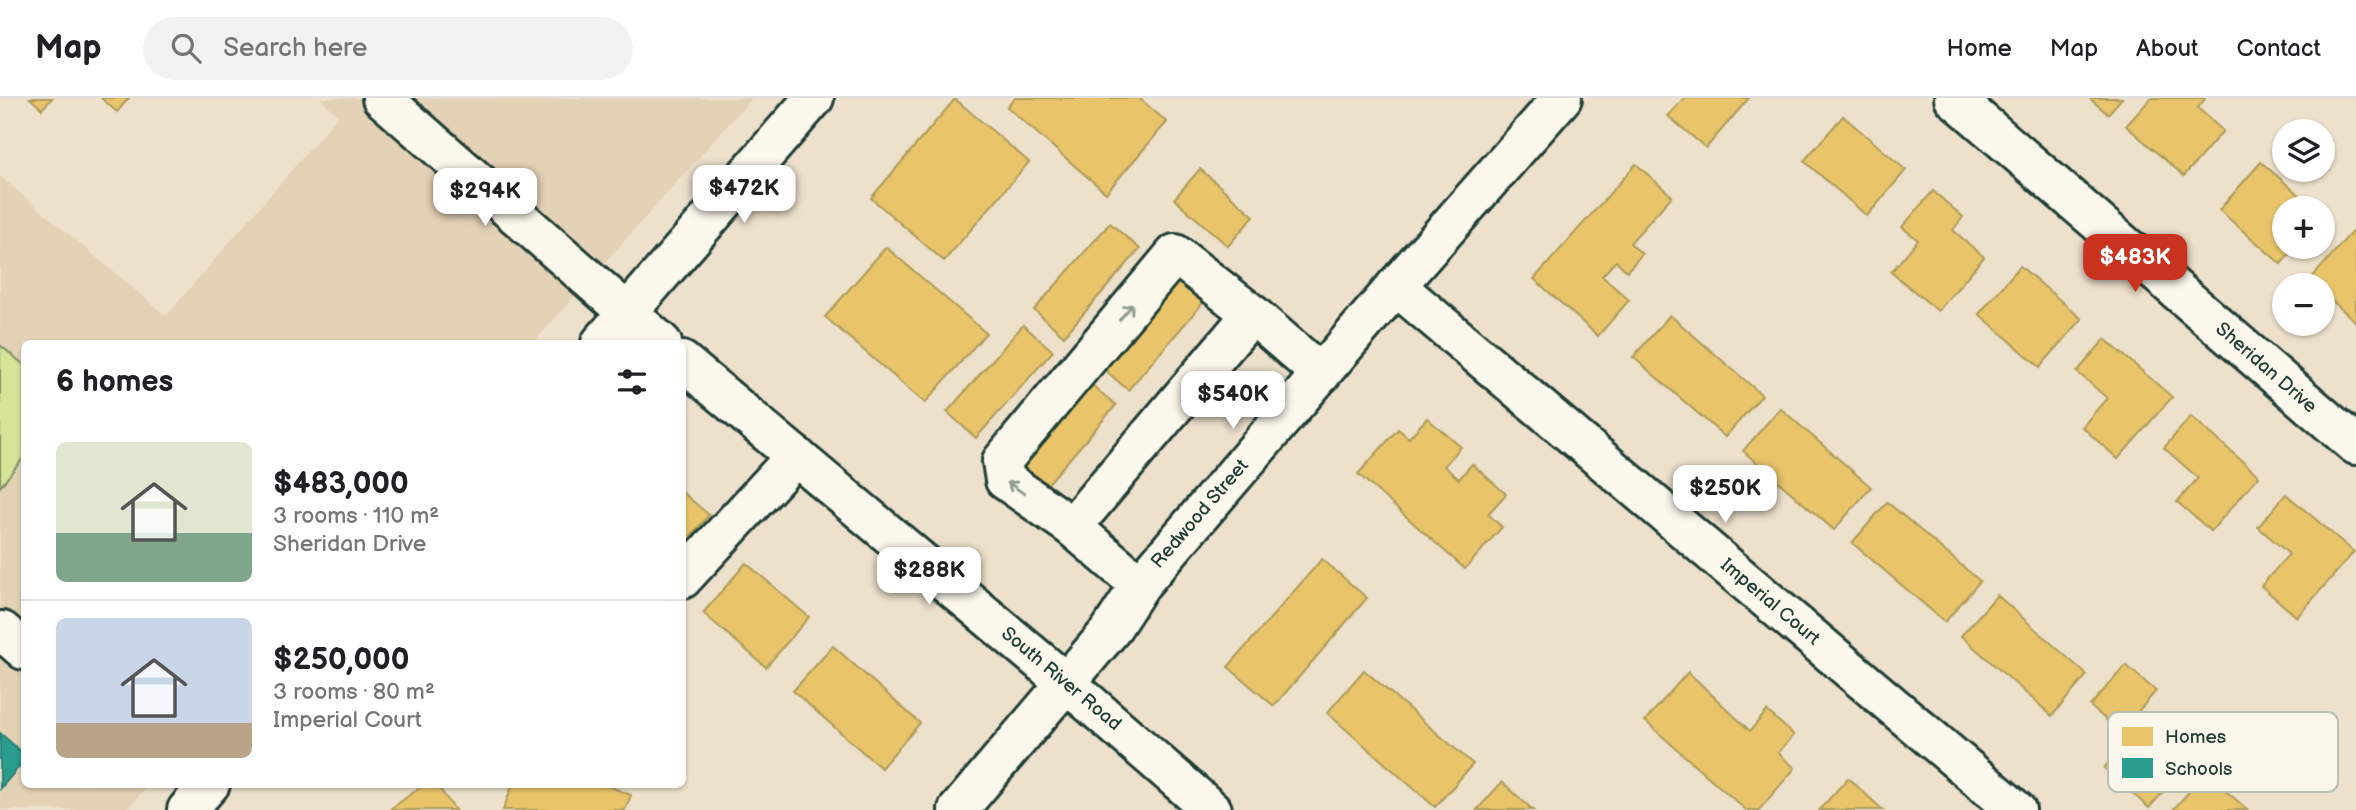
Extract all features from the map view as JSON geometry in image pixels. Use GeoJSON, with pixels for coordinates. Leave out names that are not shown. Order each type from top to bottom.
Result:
{"type":"FeatureCollection","features":[{"type":"Feature","properties":{"kind":"street"},"geometry":{"type":"LineString","coordinates":[[382,98],[659,340]]}},
{"type":"Feature","properties":{"kind":"street"},"geometry":{"type":"LineString","coordinates":[[604,340],[814,98]]}},
{"type":"Feature","properties":{"kind":"street","name":"Redwood Street"},"geometry":{"type":"LineString","coordinates":[[958,810],[1110,631],[1140,585],[1396,286],[1562,98]]}},
{"type":"Feature","properties":{"kind":"street","name":"Sheridan Drive"},"geometry":{"type":"LineString","coordinates":[[1954,98],[2356,445]]}},
{"type":"Feature","properties":{"kind":"street"},"geometry":{"type":"LineString","coordinates":[[1140,585],[1072,527],[1005,480],[1002,461],[1175,254],[1252,314],[1321,374]]}},
{"type":"Feature","properties":{"kind":"street","name":"Imperial Court"},"geometry":{"type":"LineString","coordinates":[[1396,286],[1994,803]]}},
{"type":"Feature","properties":{"kind":"street"},"geometry":{"type":"LineString","coordinates":[[1072,527],[1252,314]]}},
{"type":"Feature","properties":{"kind":"street","name":"South River Road"},"geometry":{"type":"LineString","coordinates":[[686,364],[1065,682],[1212,810]]}},
{"type":"Feature","properties":{"kind":"street"},"geometry":{"type":"LineString","coordinates":[[686,575],[796,456]]}},
{"type":"Feature","properties":{"kind":"street"},"geometry":{"type":"LineString","coordinates":[[0,632],[21,647]]}},
{"type":"Feature","properties":{"kind":"shaded area"},"geometry":{"type":"Polygon","coordinates":[[[320,98],[752,98],[536,340],[21,340],[21,788],[146,788],[127,810],[0,810],[0,176],[166,316],[338,116],[320,98]]]}},
{"type":"Feature","properties":{"kind":"green space"},"geometry":{"type":"Polygon","coordinates":[[[0,345],[21,362],[21,461],[0,487],[0,345]]]}},
{"type":"Feature","properties":{"kind":"building: Homes"},"geometry":{"type":"Polygon","coordinates":[[[30,98],[52,98],[42,109],[30,98]]]}},
{"type":"Feature","properties":{"kind":"building: Homes"},"geometry":{"type":"Polygon","coordinates":[[[101,98],[129,98],[117,112],[101,98]]]}},
{"type":"Feature","properties":{"kind":"building: Homes"},"geometry":{"type":"Polygon","coordinates":[[[1015,98],[1139,98],[1167,122],[1106,193],[1007,107],[1015,98]]]}},
{"type":"Feature","properties":{"kind":"building: Homes"},"geometry":{"type":"Polygon","coordinates":[[[1684,98],[1749,98],[1706,148],[1668,116],[1684,98]]]}},
{"type":"Feature","properties":{"kind":"building: Homes"},"geometry":{"type":"Polygon","coordinates":[[[2089,98],[2122,98],[2108,114],[2089,98]]]}},
{"type":"Feature","properties":{"kind":"building: Homes"},"geometry":{"type":"Polygon","coordinates":[[[2151,98],[2204,98],[2198,108],[2223,131],[2184,176],[2126,126],[2151,98]]]}},
{"type":"Feature","properties":{"kind":"building: Homes"},"geometry":{"type":"Polygon","coordinates":[[[955,99],[1029,162],[944,261],[871,198],[955,99]]]}},
{"type":"Feature","properties":{"kind":"building: Homes"},"geometry":{"type":"Polygon","coordinates":[[[1843,116],[1906,170],[1867,216],[1804,161],[1843,116]]]}},
{"type":"Feature","properties":{"kind":"building: Homes"},"geometry":{"type":"Polygon","coordinates":[[[2261,162],[2272,172],[2272,182],[2284,182],[2300,196],[2272,196],[2272,256],[2219,210],[2261,162]]]}},
{"type":"Feature","properties":{"kind":"building: Homes"},"geometry":{"type":"Polygon","coordinates":[[[1636,164],[1672,196],[1630,243],[1642,254],[1627,271],[1616,261],[1602,276],[1629,300],[1598,336],[1534,279],[1636,164]]]}},
{"type":"Feature","properties":{"kind":"building: Homes"},"geometry":{"type":"Polygon","coordinates":[[[1200,169],[1254,216],[1228,246],[1174,199],[1200,169]]]}},
{"type":"Feature","properties":{"kind":"building: Homes"},"geometry":{"type":"Polygon","coordinates":[[[1933,191],[1963,217],[1953,230],[1984,257],[1938,311],[1891,272],[1918,240],[1902,227],[1933,191]]]}},
{"type":"Feature","properties":{"kind":"building: Homes"},"geometry":{"type":"Polygon","coordinates":[[[1110,223],[1140,249],[1064,336],[1034,310],[1110,223]]]}},
{"type":"Feature","properties":{"kind":"building: Homes"},"geometry":{"type":"Polygon","coordinates":[[[2356,227],[2356,322],[2335,303],[2335,273],[2316,273],[2328,259],[2335,259],[2335,251],[2356,227]]]}},
{"type":"Feature","properties":{"kind":"building: Homes"},"geometry":{"type":"Polygon","coordinates":[[[886,247],[986,333],[925,403],[825,317],[886,247]]]}},
{"type":"Feature","properties":{"kind":"building: Homes"},"geometry":{"type":"Polygon","coordinates":[[[2020,266],[2082,319],[2040,367],[1979,314],[2020,266]]]}},
{"type":"Feature","properties":{"kind":"building: Homes"},"geometry":{"type":"Polygon","coordinates":[[[1175,279],[1203,303],[1128,390],[1099,365],[1175,279]]]}},
{"type":"Feature","properties":{"kind":"building: Homes"},"geometry":{"type":"Polygon","coordinates":[[[1670,315],[1762,395],[1725,437],[1633,357],[1670,315]]]}},
{"type":"Feature","properties":{"kind":"building: Homes"},"geometry":{"type":"Polygon","coordinates":[[[1023,325],[1053,351],[976,438],[947,412],[1023,325]]]}},
{"type":"Feature","properties":{"kind":"building: Homes"},"geometry":{"type":"Polygon","coordinates":[[[2105,339],[2172,397],[2118,459],[2082,427],[2107,398],[2077,372],[2105,339]]]}},
{"type":"Feature","properties":{"kind":"building: Homes"},"geometry":{"type":"Polygon","coordinates":[[[1087,381],[1116,405],[1040,493],[1011,468],[1087,381]]]}},
{"type":"Feature","properties":{"kind":"building: Homes"},"geometry":{"type":"Polygon","coordinates":[[[1780,408],[1871,487],[1834,530],[1743,451],[1780,408]]]}},
{"type":"Feature","properties":{"kind":"building: Homes"},"geometry":{"type":"Polygon","coordinates":[[[2191,416],[2259,476],[2211,531],[2177,502],[2198,478],[2164,448],[2191,416]]]}},
{"type":"Feature","properties":{"kind":"building: Homes"},"geometry":{"type":"Polygon","coordinates":[[[1427,418],[1461,447],[1444,466],[1459,479],[1472,464],[1506,494],[1488,514],[1502,527],[1465,569],[1358,474],[1398,429],[1409,438],[1427,418]]]}},
{"type":"Feature","properties":{"kind":"building: Homes"},"geometry":{"type":"Polygon","coordinates":[[[2286,494],[2354,552],[2297,617],[2261,586],[2289,554],[2258,527],[2286,494]]]}},
{"type":"Feature","properties":{"kind":"building: Homes"},"geometry":{"type":"Polygon","coordinates":[[[686,495],[709,515],[686,541],[686,495]]]}},
{"type":"Feature","properties":{"kind":"building: Homes"},"geometry":{"type":"Polygon","coordinates":[[[1887,502],[1980,581],[1945,622],[1852,543],[1887,502]]]}},
{"type":"Feature","properties":{"kind":"building: Homes"},"geometry":{"type":"Polygon","coordinates":[[[1322,559],[1367,598],[1274,706],[1228,667],[1322,559]]]}},
{"type":"Feature","properties":{"kind":"building: Homes"},"geometry":{"type":"Polygon","coordinates":[[[746,563],[809,617],[766,667],[703,613],[746,563]]]}},
{"type":"Feature","properties":{"kind":"building: Homes"},"geometry":{"type":"Polygon","coordinates":[[[1997,595],[2087,675],[2052,716],[1961,636],[1997,595]]]}},
{"type":"Feature","properties":{"kind":"building: Homes"},"geometry":{"type":"Polygon","coordinates":[[[833,646],[920,723],[881,768],[793,691],[833,646]]]}},
{"type":"Feature","properties":{"kind":"building: Homes"},"geometry":{"type":"Polygon","coordinates":[[[2126,665],[2156,691],[2138,712],[2108,712],[2108,722],[2090,706],[2126,665]]]}},
{"type":"Feature","properties":{"kind":"building: Homes"},"geometry":{"type":"Polygon","coordinates":[[[1364,670],[1473,764],[1435,807],[1327,713],[1364,670]]]}},
{"type":"Feature","properties":{"kind":"building: Homes"},"geometry":{"type":"Polygon","coordinates":[[[1688,672],[1750,731],[1767,711],[1794,735],[1778,753],[1795,768],[1759,810],[1746,810],[1645,721],[1688,672]]]}},
{"type":"Feature","properties":{"kind":"building: Homes"},"geometry":{"type":"Polygon","coordinates":[[[1848,778],[1883,810],[1819,810],[1848,778]]]}},
{"type":"Feature","properties":{"kind":"building: Homes"},"geometry":{"type":"Polygon","coordinates":[[[1502,782],[1533,810],[1477,810],[1502,782]]]}},
{"type":"Feature","properties":{"kind":"building: Homes"},"geometry":{"type":"Polygon","coordinates":[[[419,788],[439,788],[455,810],[389,810],[419,788]]]}},
{"type":"Feature","properties":{"kind":"building: Homes"},"geometry":{"type":"Polygon","coordinates":[[[511,788],[613,788],[631,795],[625,810],[503,810],[511,788]]]}},
{"type":"Feature","properties":{"kind":"building: Homes"},"geometry":{"type":"Polygon","coordinates":[[[2131,792],[2163,792],[2149,808],[2131,792]]]}},
{"type":"Feature","properties":{"kind":"building: Homes"},"geometry":{"type":"Polygon","coordinates":[[[2189,792],[2227,792],[2248,810],[2173,810],[2189,792]]]}},
{"type":"Feature","properties":{"kind":"building: Schools"},"geometry":{"type":"Polygon","coordinates":[[[0,733],[21,751],[21,764],[0,789],[0,733]]]}}]}
